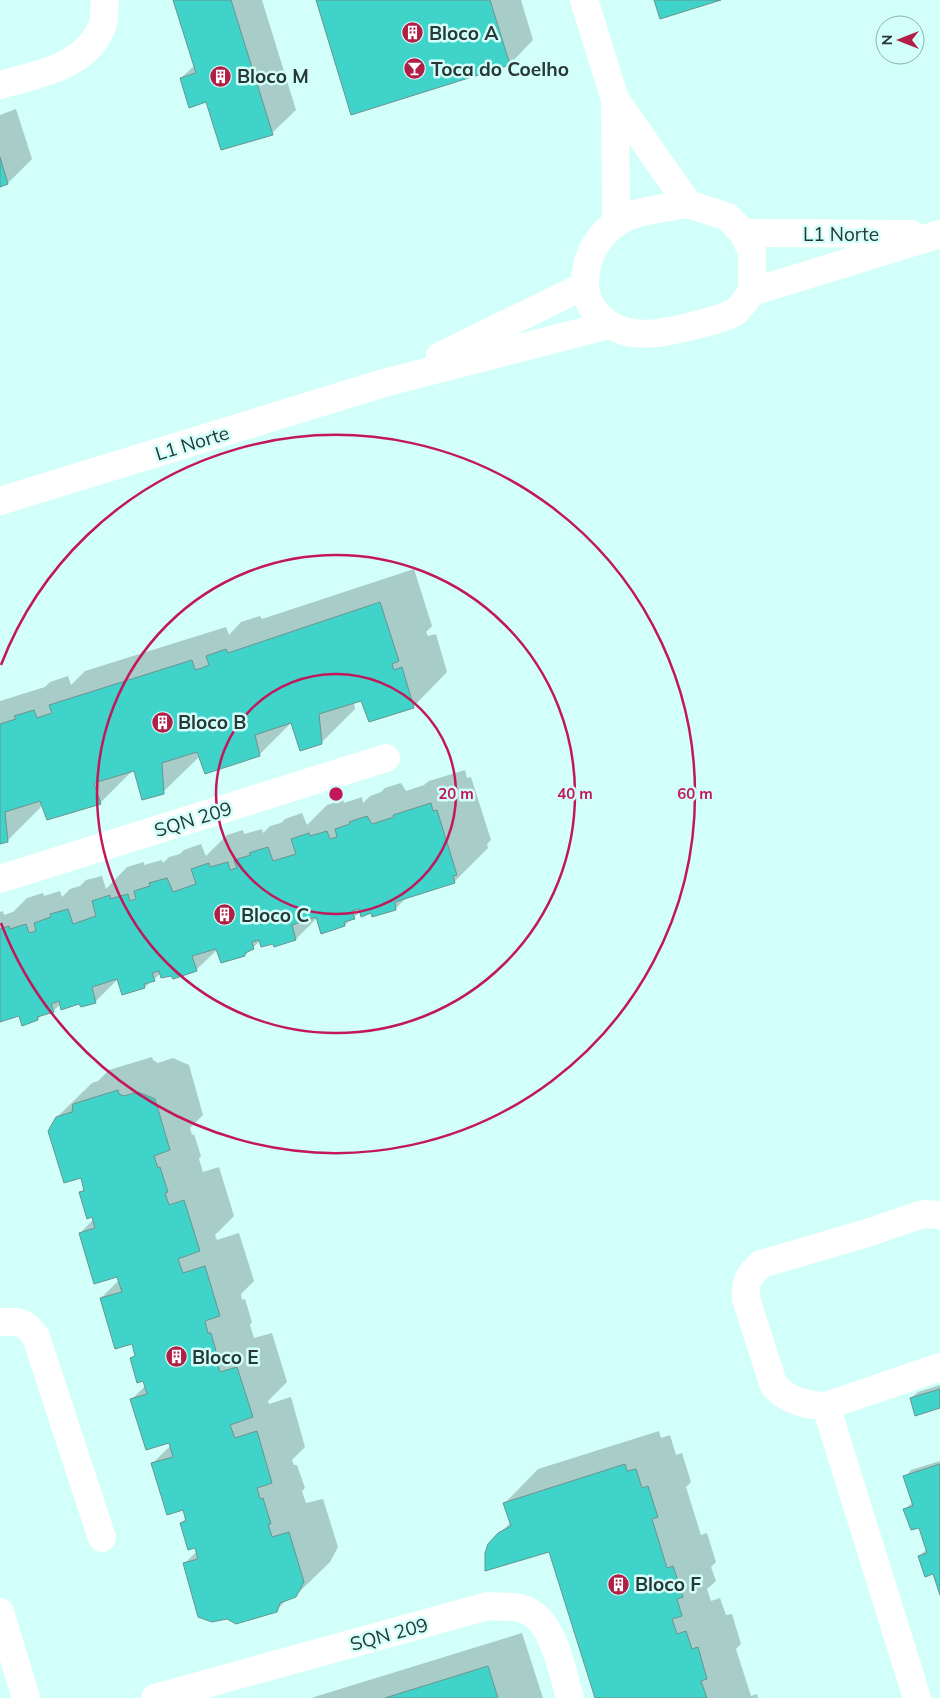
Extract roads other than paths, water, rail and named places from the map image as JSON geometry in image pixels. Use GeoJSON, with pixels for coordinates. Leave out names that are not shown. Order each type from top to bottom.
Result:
{"type":"FeatureCollection","features":[{"type":"Feature","properties":{"kind":"street"},"geometry":{"type":"LineString","coordinates":[[0,85],[62,67],[87,50],[102,26],[105,0]]}},
{"type":"Feature","properties":{"kind":"street"},"geometry":{"type":"LineString","coordinates":[[584,0],[616,99],[688,204]]}},
{"type":"Feature","properties":{"kind":"street"},"geometry":{"type":"LineString","coordinates":[[616,99],[616,222]]}},
{"type":"Feature","properties":{"kind":"street"},"geometry":{"type":"LineString","coordinates":[[688,204],[728,217],[743,233],[752,252],[752,292],[735,312],[709,322],[674,331],[648,334],[625,331],[610,325],[592,310],[584,286],[590,252],[604,233],[616,222],[632,215],[688,204]]}},
{"type":"Feature","properties":{"kind":"street","name":"L1 Norte"},"geometry":{"type":"LineString","coordinates":[[743,233],[939,234]]}},
{"type":"Feature","properties":{"kind":"street","name":"L1 Norte"},"geometry":{"type":"LineString","coordinates":[[752,292],[939,234]]}},
{"type":"Feature","properties":{"kind":"street","name":"L1 Norte"},"geometry":{"type":"LineString","coordinates":[[384,383],[584,286]]}},
{"type":"Feature","properties":{"kind":"street","name":"L1 Norte"},"geometry":{"type":"LineString","coordinates":[[0,502],[384,383],[610,325]]}},
{"type":"Feature","properties":{"kind":"street","name":"SQN 209"},"geometry":{"type":"LineString","coordinates":[[0,879],[386,758]]}},
{"type":"Feature","properties":{"kind":"street"},"geometry":{"type":"LineString","coordinates":[[940,1215],[923,1214],[864,1234],[761,1264],[750,1275],[745,1285],[746,1299],[774,1386],[784,1396],[795,1401],[813,1406],[826,1406],[940,1367]]}},
{"type":"Feature","properties":{"kind":"street"},"geometry":{"type":"LineString","coordinates":[[0,1322],[15,1321],[28,1326],[36,1337],[102,1538]]}},
{"type":"Feature","properties":{"kind":"street"},"geometry":{"type":"LineString","coordinates":[[826,1406],[917,1698]]}},
{"type":"Feature","properties":{"kind":"street","name":"SQN 209"},"geometry":{"type":"LineString","coordinates":[[155,1698],[488,1606],[521,1608],[538,1616],[549,1632],[570,1698]]}},
{"type":"Feature","properties":{"kind":"street"},"geometry":{"type":"LineString","coordinates":[[0,1612],[26,1698]]}},
{"type":"Feature","properties":{"kind":"place","name":"Bloco A"},"geometry":{"type":"Point","coordinates":[413,33]}},
{"type":"Feature","properties":{"kind":"place","name":"Toca do Coelho"},"geometry":{"type":"Point","coordinates":[415,69]}},
{"type":"Feature","properties":{"kind":"place","name":"Bloco M"},"geometry":{"type":"Point","coordinates":[221,76]}},
{"type":"Feature","properties":{"kind":"place","name":"Bloco B"},"geometry":{"type":"Point","coordinates":[162,722]}},
{"type":"Feature","properties":{"kind":"place","name":"Bloco C"},"geometry":{"type":"Point","coordinates":[225,915]}},
{"type":"Feature","properties":{"kind":"place","name":"Bloco E"},"geometry":{"type":"Point","coordinates":[176,1357]}},
{"type":"Feature","properties":{"kind":"place","name":"Bloco F"},"geometry":{"type":"Point","coordinates":[619,1584]}}]}
